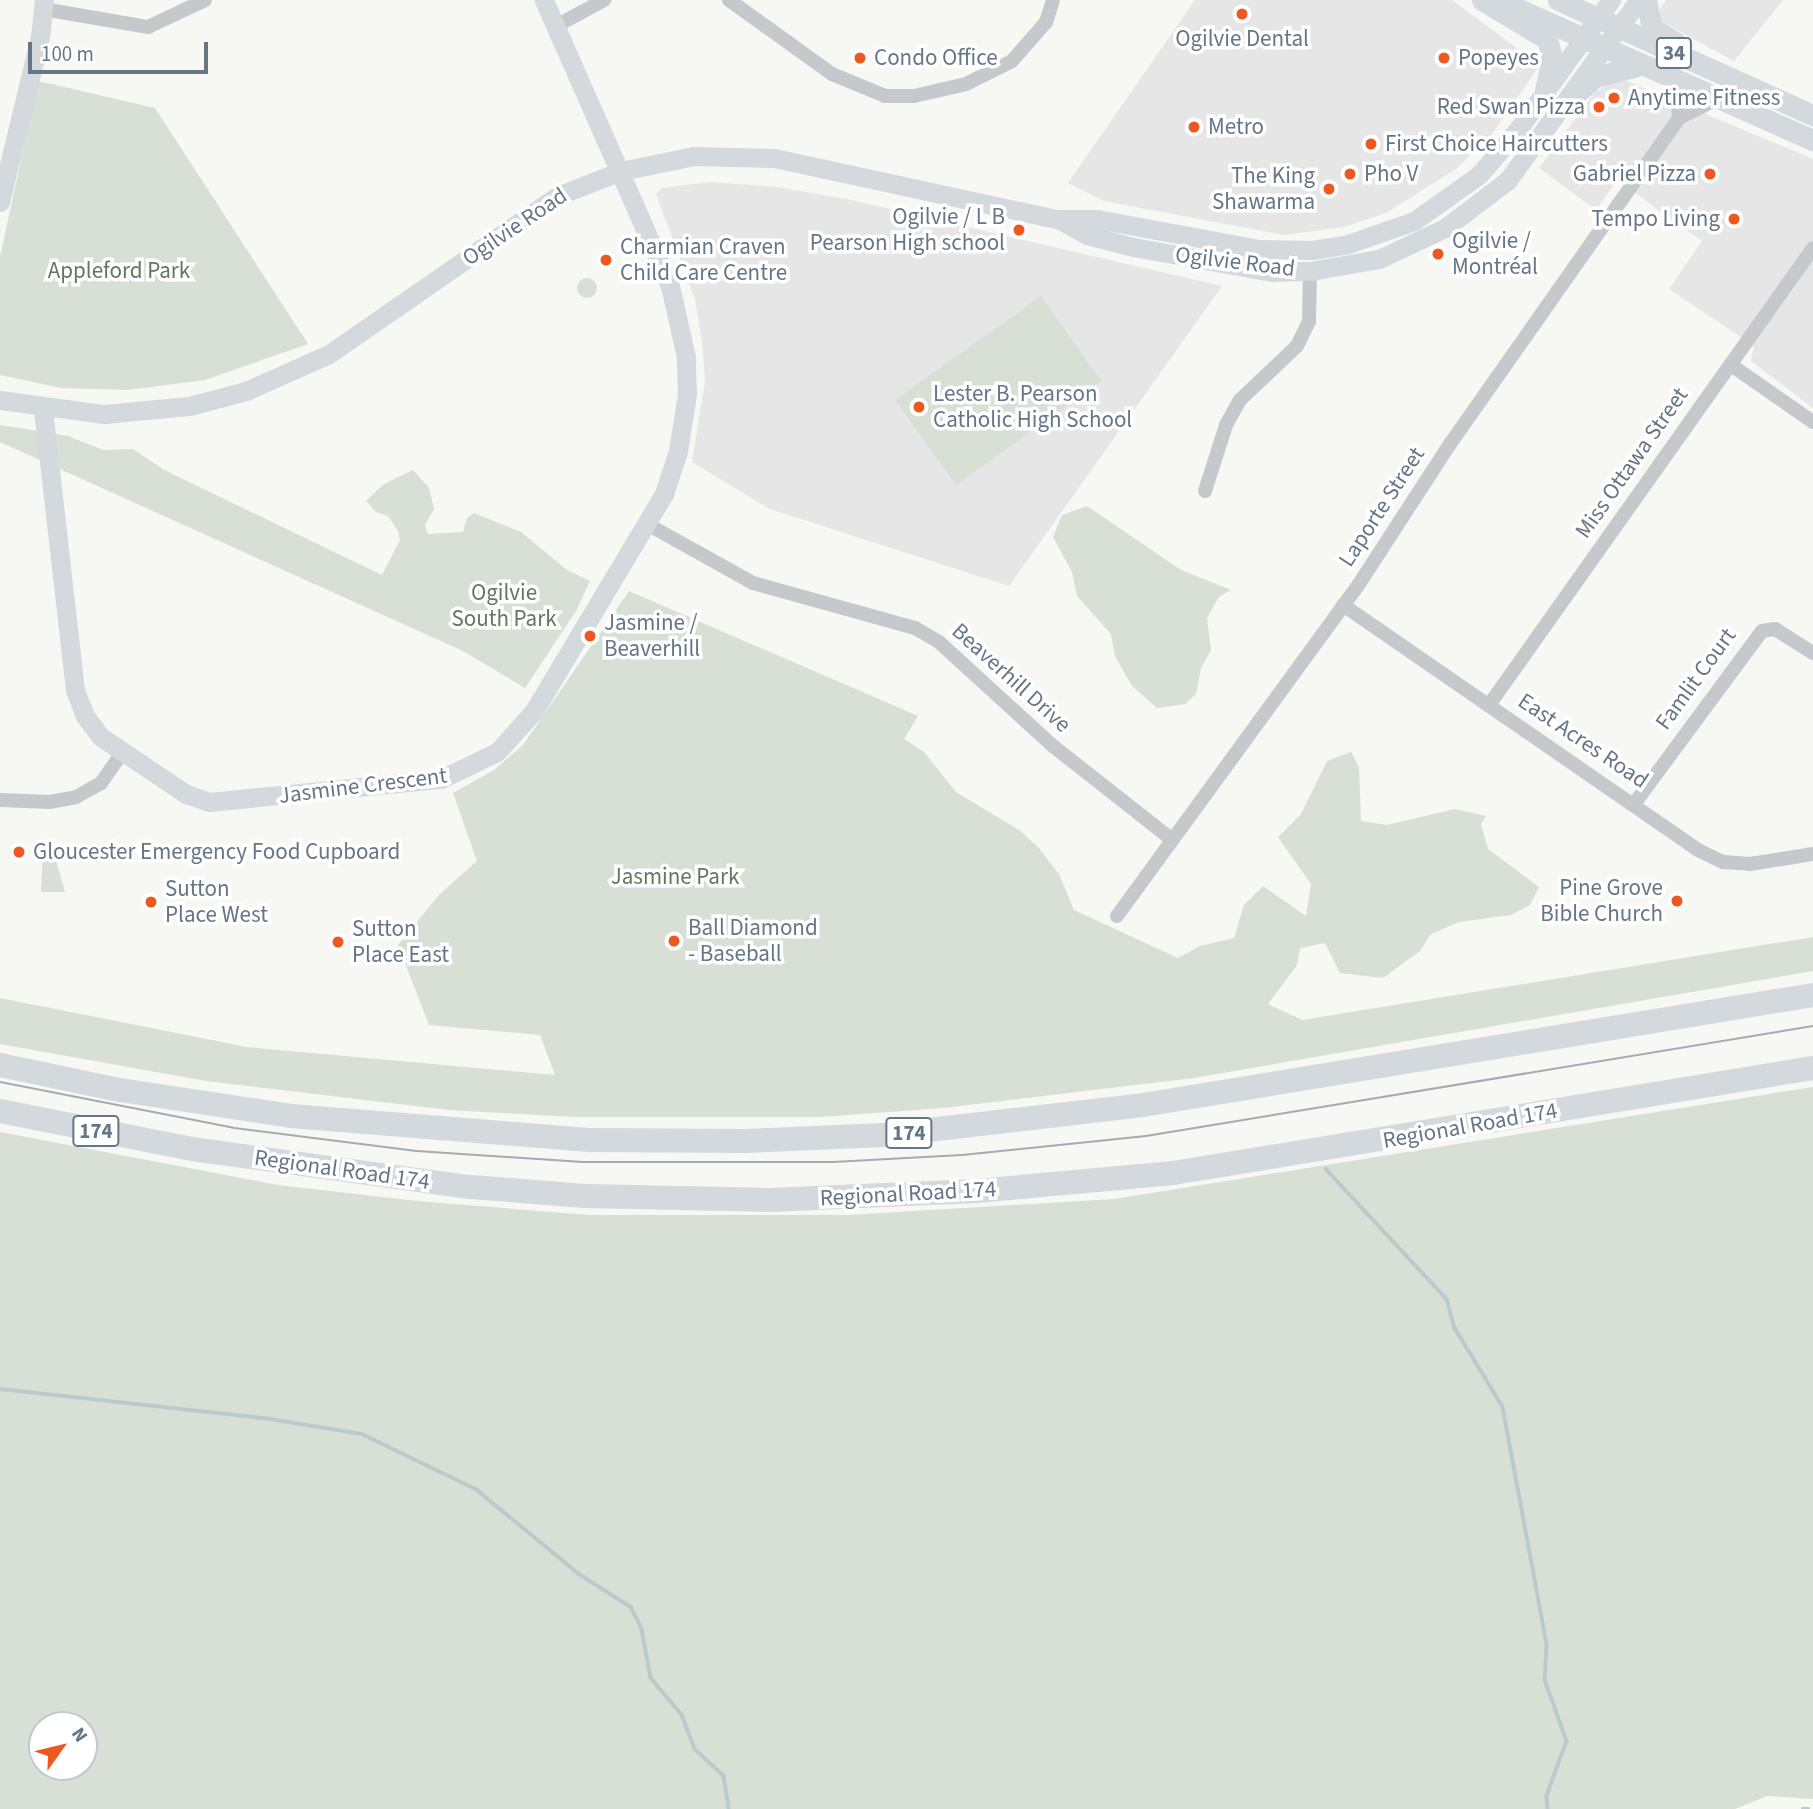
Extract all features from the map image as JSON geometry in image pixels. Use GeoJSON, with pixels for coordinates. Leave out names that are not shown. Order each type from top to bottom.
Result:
{"type":"FeatureCollection","features":[{"type":"Feature","properties":{"kind":"highway","name":"Regional Road 174"},"geometry":{"type":"LineString","coordinates":[[0,1065],[120,1090],[305,1117],[592,1140],[760,1140],[885,1135],[1143,1105],[1813,995]]}},
{"type":"Feature","properties":{"kind":"highway","name":"Regional Road 174"},"geometry":{"type":"LineString","coordinates":[[0,1111],[192,1149],[435,1183],[537,1194],[770,1200],[989,1190],[1173,1173],[1813,1068]]}},
{"type":"Feature","properties":{"kind":"main road","name":"Jasmine Crescent"},"geometry":{"type":"LineString","coordinates":[[43,409],[75,690],[85,716],[101,737],[186,794],[209,802],[432,780],[458,773],[497,752],[534,710],[664,494],[678,451],[687,394],[686,357],[670,286],[544,0]]}},
{"type":"Feature","properties":{"kind":"main road"},"geometry":{"type":"LineString","coordinates":[[1482,0],[1547,39],[1552,58],[1545,92]]}},
{"type":"Feature","properties":{"kind":"main road","name":"34"},"geometry":{"type":"LineString","coordinates":[[1497,0],[1813,141]]}},
{"type":"Feature","properties":{"kind":"main road","name":"34"},"geometry":{"type":"LineString","coordinates":[[1558,0],[1813,115]]}},
{"type":"Feature","properties":{"kind":"main road","name":"Ogilvie Road"},"geometry":{"type":"LineString","coordinates":[[0,400],[43,409],[144,412],[214,401],[288,376],[381,320],[531,211],[574,187],[621,171],[694,156],[757,156],[1057,219],[1097,219],[1259,249],[1312,250],[1348,244],[1414,221],[1461,190],[1486,168],[1611,0]]}},
{"type":"Feature","properties":{"kind":"main road","name":"Ogilvie Road"},"geometry":{"type":"LineString","coordinates":[[1057,219],[1087,235],[1200,261],[1272,272],[1310,271],[1379,259],[1445,228],[1508,180],[1639,0]]}},
{"type":"Feature","properties":{"kind":"main road"},"geometry":{"type":"LineString","coordinates":[[1646,0],[1648,21],[1658,34],[1701,54],[1728,78]]}},
{"type":"Feature","properties":{"kind":"main road"},"geometry":{"type":"LineString","coordinates":[[0,202],[6,150],[43,5]]}},
{"type":"Feature","properties":{"kind":"main road"},"geometry":{"type":"LineString","coordinates":[[1567,102],[1595,77],[1641,65]]}},
{"type":"Feature","properties":{"kind":"street"},"geometry":{"type":"LineString","coordinates":[[43,5],[148,27],[205,0]]}},
{"type":"Feature","properties":{"kind":"street"},"geometry":{"type":"LineString","coordinates":[[556,26],[604,0]]}},
{"type":"Feature","properties":{"kind":"street"},"geometry":{"type":"LineString","coordinates":[[729,0],[832,75],[885,96],[914,96],[966,84],[1012,61],[1046,22],[1053,0]]}},
{"type":"Feature","properties":{"kind":"street"},"geometry":{"type":"LineString","coordinates":[[1677,80],[1679,118]]}},
{"type":"Feature","properties":{"kind":"street","name":"Laporte Street"},"geometry":{"type":"LineString","coordinates":[[1117,916],[1343,605],[1679,118],[1717,99]]}},
{"type":"Feature","properties":{"kind":"street","name":"Miss Ottawa Street"},"geometry":{"type":"LineString","coordinates":[[1489,705],[1813,248]]}},
{"type":"Feature","properties":{"kind":"street"},"geometry":{"type":"LineString","coordinates":[[1205,491],[1226,425],[1240,400],[1297,346],[1309,321],[1310,271]]}},
{"type":"Feature","properties":{"kind":"street"},"geometry":{"type":"LineString","coordinates":[[1731,365],[1813,422]]}},
{"type":"Feature","properties":{"kind":"street","name":"Beaverhill Drive"},"geometry":{"type":"LineString","coordinates":[[647,524],[754,583],[915,628],[939,642],[1053,746],[1171,839]]}},
{"type":"Feature","properties":{"kind":"street","name":"East Acres Road"},"geometry":{"type":"LineString","coordinates":[[1343,605],[1698,850],[1723,862],[1750,863],[1813,854]]}},
{"type":"Feature","properties":{"kind":"street","name":"Famlit Court"},"geometry":{"type":"LineString","coordinates":[[1634,804],[1762,631],[1775,629],[1813,653]]}},
{"type":"Feature","properties":{"kind":"street"},"geometry":{"type":"LineString","coordinates":[[0,800],[49,802],[76,797],[101,783],[123,752]]}},
{"type":"Feature","properties":{"kind":"shaded area"},"geometry":{"type":"Polygon","coordinates":[[[1195,0],[1452,0],[1540,65],[1492,134],[1456,169],[1386,213],[1344,227],[1284,235],[1104,201],[1068,183],[1195,0]]]}},
{"type":"Feature","properties":{"kind":"shaded area"},"geometry":{"type":"Polygon","coordinates":[[[1666,0],[1783,0],[1734,61],[1655,18],[1666,0]]]}},
{"type":"Feature","properties":{"kind":"shaded area"},"geometry":{"type":"Polygon","coordinates":[[[1620,78],[1813,159],[1813,408],[1751,361],[1754,346],[1669,289],[1702,241],[1617,180],[1596,210],[1539,168],[1595,92],[1620,78]]]}},
{"type":"Feature","properties":{"kind":"shaded area","name":"Lester B. Pearson Catholic High School"},"geometry":{"type":"Polygon","coordinates":[[[710,182],[777,187],[847,199],[1222,286],[1009,586],[770,509],[692,462],[705,382],[702,341],[695,299],[656,194],[662,188],[710,182]]]}},
{"type":"Feature","properties":{"kind":"green space","name":"Appleford Park"},"geometry":{"type":"Polygon","coordinates":[[[38,81],[155,108],[308,344],[205,380],[128,390],[61,388],[0,375],[0,257],[38,81]]]}},
{"type":"Feature","properties":{"kind":"green space"},"geometry":{"type":"Polygon","coordinates":[[[587,278],[594,281],[597,288],[594,295],[587,298],[580,295],[577,288],[580,281],[587,278]]]}},
{"type":"Feature","properties":{"kind":"green space"},"geometry":{"type":"Polygon","coordinates":[[[1041,296],[1101,381],[956,485],[895,400],[1041,296]]]}},
{"type":"Feature","properties":{"kind":"green space","name":"Ogilvie South Park"},"geometry":{"type":"Polygon","coordinates":[[[0,425],[68,436],[103,450],[133,449],[164,470],[382,575],[400,540],[398,531],[388,516],[376,512],[366,501],[384,484],[413,470],[429,488],[434,509],[425,525],[428,534],[463,532],[467,518],[474,513],[521,532],[567,570],[590,581],[576,611],[525,688],[463,651],[0,442],[0,425]]]}},
{"type":"Feature","properties":{"kind":"green space"},"geometry":{"type":"Polygon","coordinates":[[[1087,506],[1181,570],[1231,590],[1219,597],[1207,618],[1211,650],[1201,668],[1196,694],[1185,704],[1157,708],[1132,686],[1115,656],[1111,634],[1077,596],[1072,572],[1053,537],[1062,515],[1087,506]]]}},
{"type":"Feature","properties":{"kind":"green space","name":"Jasmine Park"},"geometry":{"type":"Polygon","coordinates":[[[629,591],[918,716],[904,739],[924,752],[956,792],[1019,830],[1037,846],[1059,874],[1074,910],[1178,958],[1200,946],[1234,938],[1244,905],[1263,886],[1306,916],[1311,884],[1278,837],[1301,814],[1327,761],[1351,752],[1359,767],[1361,821],[1387,825],[1455,809],[1486,816],[1481,824],[1488,849],[1539,887],[1530,905],[1511,915],[1459,922],[1431,934],[1420,951],[1383,978],[1340,973],[1325,943],[1300,948],[1297,965],[1268,1004],[1302,1020],[1813,937],[1813,971],[1194,1078],[943,1108],[820,1117],[574,1117],[449,1110],[206,1081],[0,1044],[0,998],[247,1047],[555,1075],[540,1035],[429,1025],[398,945],[439,895],[477,861],[453,793],[494,770],[523,745],[629,591]]]}},
{"type":"Feature","properties":{"kind":"green space"},"geometry":{"type":"Polygon","coordinates":[[[43,849],[53,850],[65,892],[41,892],[43,849]]]}},
{"type":"Feature","properties":{"kind":"green space"},"geometry":{"type":"Polygon","coordinates":[[[1813,1087],[1813,1799],[1767,1796],[1735,1809],[0,1809],[0,1132],[278,1185],[417,1201],[589,1215],[848,1215],[1114,1199],[1813,1087]]]}},
{"type":"Feature","properties":{"kind":"waterway"},"geometry":{"type":"LineString","coordinates":[[1326,1169],[1447,1299],[1455,1328],[1503,1407],[1547,1645],[1545,1680],[1567,1741],[1547,1796],[1548,1809]]}},
{"type":"Feature","properties":{"kind":"waterway"},"geometry":{"type":"LineString","coordinates":[[0,1389],[264,1418],[362,1434],[476,1489],[579,1574],[631,1607],[642,1629],[651,1678],[682,1715],[695,1749],[724,1776],[729,1809]]}},
{"type":"Feature","properties":{"kind":"waterway"},"geometry":{"type":"LineString","coordinates":[[1803,1809],[1808,1809]]}},
{"type":"Feature","properties":{"kind":"tram line"},"geometry":{"type":"LineString","coordinates":[[0,1082],[234,1128],[417,1151],[583,1162],[833,1162],[962,1155],[1146,1136],[1813,1026]]}},
{"type":"Feature","properties":{"kind":"place","name":"Ogilvie Dental"},"geometry":{"type":"Point","coordinates":[1242,14]}},
{"type":"Feature","properties":{"kind":"place","name":"Condo Office"},"geometry":{"type":"Point","coordinates":[860,58]}},
{"type":"Feature","properties":{"kind":"place","name":"Popeyes"},"geometry":{"type":"Point","coordinates":[1444,58]}},
{"type":"Feature","properties":{"kind":"place","name":"Anytime Fitness"},"geometry":{"type":"Point","coordinates":[1614,98]}},
{"type":"Feature","properties":{"kind":"place","name":"Red Swan Pizza"},"geometry":{"type":"Point","coordinates":[1599,107]}},
{"type":"Feature","properties":{"kind":"place","name":"Metro"},"geometry":{"type":"Point","coordinates":[1194,127]}},
{"type":"Feature","properties":{"kind":"place","name":"First Choice Haircutters"},"geometry":{"type":"Point","coordinates":[1371,144]}},
{"type":"Feature","properties":{"kind":"place","name":"Pho V"},"geometry":{"type":"Point","coordinates":[1350,174]}},
{"type":"Feature","properties":{"kind":"place","name":"Gabriel Pizza"},"geometry":{"type":"Point","coordinates":[1710,174]}},
{"type":"Feature","properties":{"kind":"place","name":"The King Shawarma"},"geometry":{"type":"Point","coordinates":[1329,189]}},
{"type":"Feature","properties":{"kind":"place","name":"Tempo Living"},"geometry":{"type":"Point","coordinates":[1734,219]}},
{"type":"Feature","properties":{"kind":"place","name":"Ogilvie / L B Pearson High school"},"geometry":{"type":"Point","coordinates":[1019,230]}},
{"type":"Feature","properties":{"kind":"place","name":"Ogilvie / Montréal"},"geometry":{"type":"Point","coordinates":[1438,254]}},
{"type":"Feature","properties":{"kind":"place","name":"Charmian Craven Child Care Centre"},"geometry":{"type":"Point","coordinates":[606,260]}},
{"type":"Feature","properties":{"kind":"place","name":"Lester B. Pearson Catholic High School"},"geometry":{"type":"Point","coordinates":[919,407]}},
{"type":"Feature","properties":{"kind":"place","name":"Jasmine / Beaverhill"},"geometry":{"type":"Point","coordinates":[590,636]}},
{"type":"Feature","properties":{"kind":"place","name":"Gloucester Emergency Food Cupboard"},"geometry":{"type":"Point","coordinates":[19,852]}},
{"type":"Feature","properties":{"kind":"place","name":"Pine Grove Bible Church"},"geometry":{"type":"Point","coordinates":[1677,901]}},
{"type":"Feature","properties":{"kind":"place","name":"Sutton Place West"},"geometry":{"type":"Point","coordinates":[151,902]}},
{"type":"Feature","properties":{"kind":"place","name":"Ball Diamond - Baseball"},"geometry":{"type":"Point","coordinates":[674,941]}},
{"type":"Feature","properties":{"kind":"place","name":"Sutton Place East"},"geometry":{"type":"Point","coordinates":[338,942]}}]}
